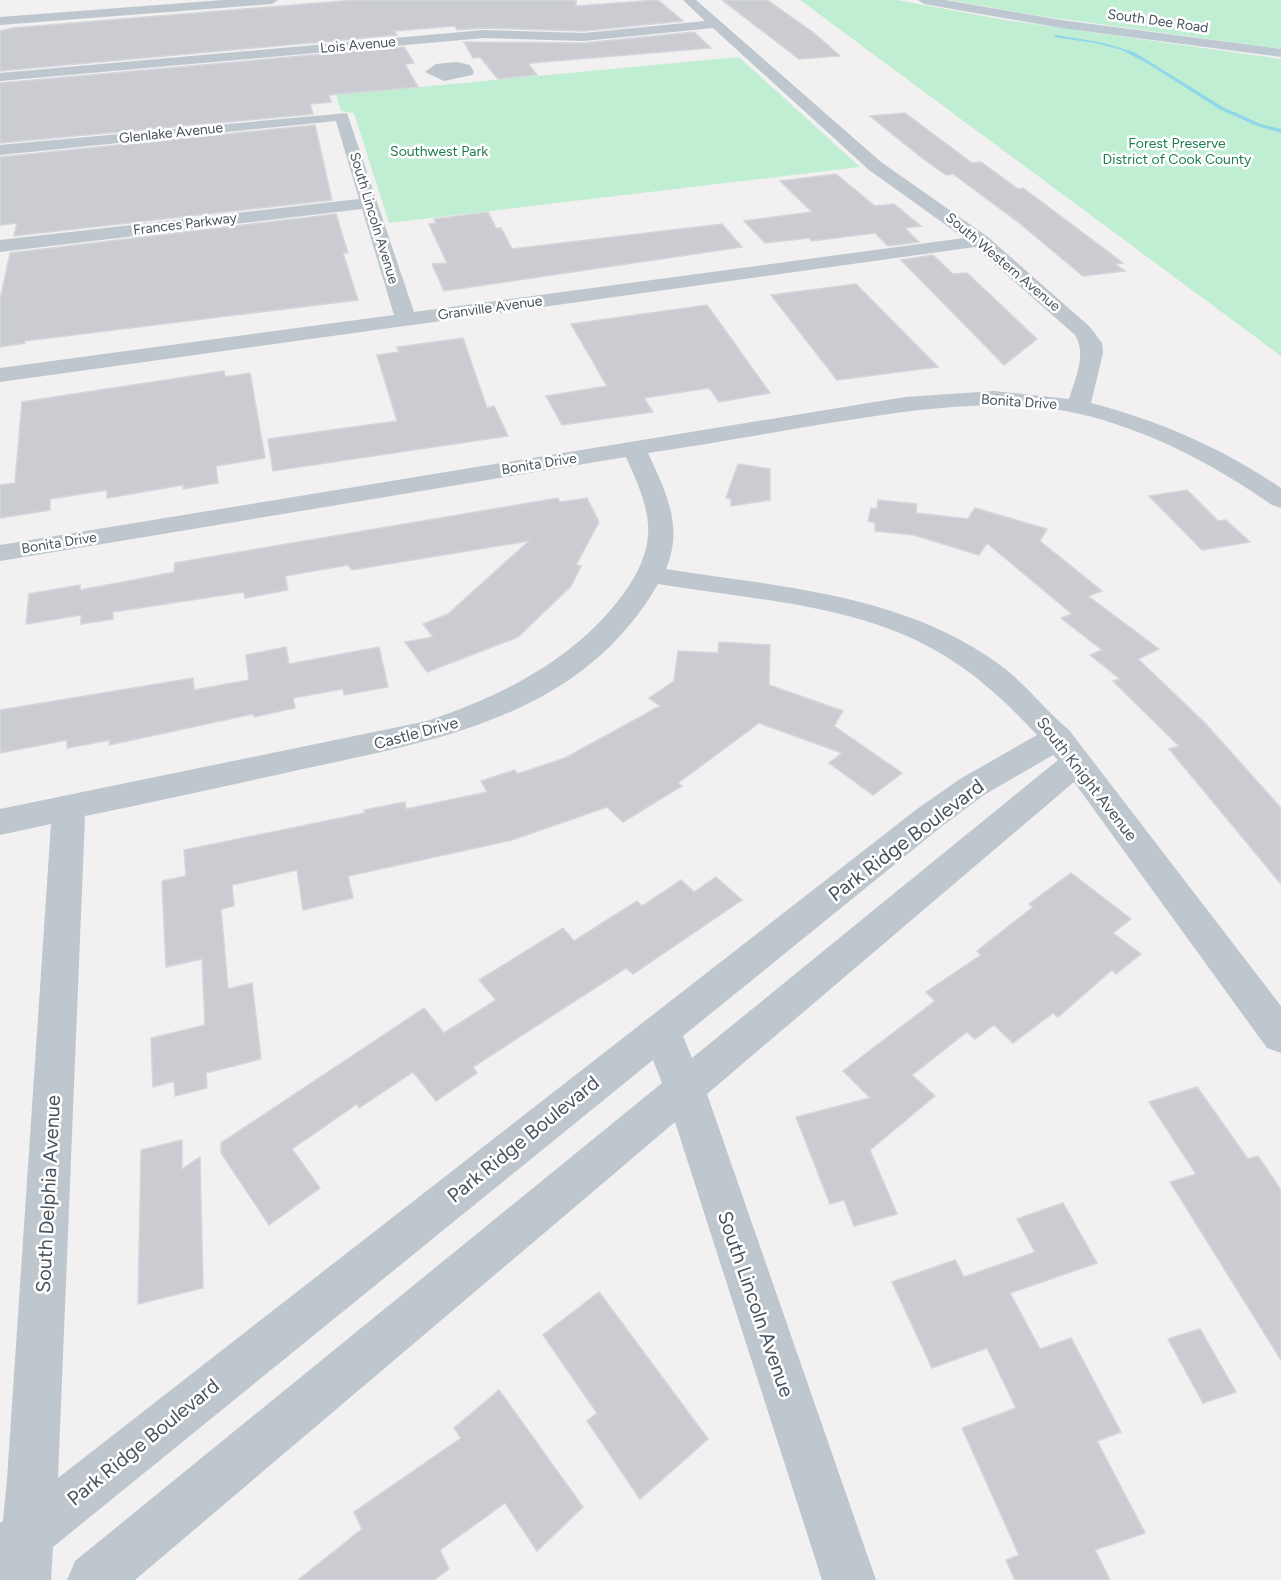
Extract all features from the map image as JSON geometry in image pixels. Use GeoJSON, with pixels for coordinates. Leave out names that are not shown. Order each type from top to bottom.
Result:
{"type":"FeatureCollection","features":[{"type":"Feature","properties":{"kind":"main road","name":"South Dee Road"},"geometry":{"type":"LineString","coordinates":[[924,0],[1061,24],[1281,53]]}},
{"type":"Feature","properties":{"kind":"street"},"geometry":{"type":"LineString","coordinates":[[0,21],[272,0]]}},
{"type":"Feature","properties":{"kind":"street","name":"South Western Avenue"},"geometry":{"type":"LineString","coordinates":[[689,0],[875,166],[943,211],[981,241],[1073,322],[1091,343],[1092,354],[1079,407]]}},
{"type":"Feature","properties":{"kind":"street","name":"Lois Avenue"},"geometry":{"type":"LineString","coordinates":[[0,77],[484,33],[584,37],[717,24]]}},
{"type":"Feature","properties":{"kind":"street"},"geometry":{"type":"LineString","coordinates":[[430,38],[446,66]]}},
{"type":"Feature","properties":{"kind":"street","name":"Glenlake Avenue"},"geometry":{"type":"LineString","coordinates":[[0,150],[342,116]]}},
{"type":"Feature","properties":{"kind":"street","name":"South Lincoln Avenue"},"geometry":{"type":"LineString","coordinates":[[342,116],[406,320]]}},
{"type":"Feature","properties":{"kind":"street","name":"Frances Parkway"},"geometry":{"type":"LineString","coordinates":[[0,246],[370,203]]}},
{"type":"Feature","properties":{"kind":"street","name":"Granville Avenue"},"geometry":{"type":"LineString","coordinates":[[0,375],[981,241]]}},
{"type":"Feature","properties":{"kind":"street","name":"Bonita Drive"},"geometry":{"type":"LineString","coordinates":[[0,553],[905,404],[951,399],[1033,400],[1079,407]]}},
{"type":"Feature","properties":{"kind":"street"},"geometry":{"type":"LineString","coordinates":[[1079,407],[1157,429],[1190,443],[1281,500]]}},
{"type":"Feature","properties":{"kind":"street","name":"Castle Drive"},"geometry":{"type":"LineString","coordinates":[[0,822],[430,732],[476,716],[519,697],[581,658],[627,610],[651,575],[659,548],[661,525],[650,485],[634,448]]}},
{"type":"Feature","properties":{"kind":"street","name":"South Knight Avenue"},"geometry":{"type":"LineString","coordinates":[[651,575],[873,614],[922,632],[958,650],[994,675],[1068,750],[1281,1036]]}},
{"type":"Feature","properties":{"kind":"street"},"geometry":{"type":"LineString","coordinates":[[94,1580],[685,1090],[1068,750]]}},
{"type":"Feature","properties":{"kind":"street","name":"Park Ridge Boulevard"},"geometry":{"type":"LineString","coordinates":[[14,1545],[929,818],[972,788],[1068,750]]}},
{"type":"Feature","properties":{"kind":"street","name":"South Delphia Avenue"},"geometry":{"type":"LineString","coordinates":[[24,1580],[14,1545],[69,808]]}},
{"type":"Feature","properties":{"kind":"street","name":"South Lincoln Avenue"},"geometry":{"type":"LineString","coordinates":[[661,1029],[685,1090],[849,1580]]}},
{"type":"Feature","properties":{"kind":"green space","name":"Forest Preserve District of Cook County"},"geometry":{"type":"Polygon","coordinates":[[[800,0],[897,0],[1005,20],[1281,59],[1281,356],[800,0]]]}},
{"type":"Feature","properties":{"kind":"green space"},"geometry":{"type":"Polygon","coordinates":[[[949,0],[1281,0],[1281,49],[1041,16],[949,0]]]}},
{"type":"Feature","properties":{"kind":"green space","name":"Southwest Park"},"geometry":{"type":"Polygon","coordinates":[[[739,57],[860,167],[389,223],[354,113],[341,111],[336,95],[739,57]]]}},
{"type":"Feature","properties":{"kind":"building"},"geometry":{"type":"Polygon","coordinates":[[[355,0],[576,0],[576,6],[658,0],[683,21],[584,31],[484,28],[457,30],[455,26],[394,31],[397,35],[0,71],[0,31],[12,28],[355,0]]]}},
{"type":"Feature","properties":{"kind":"building"},"geometry":{"type":"Polygon","coordinates":[[[722,0],[767,0],[814,33],[840,56],[799,59],[722,0]]]}},
{"type":"Feature","properties":{"kind":"building"},"geometry":{"type":"Polygon","coordinates":[[[694,32],[711,48],[531,63],[529,65],[537,75],[498,79],[480,57],[473,58],[464,42],[584,43],[694,32]]]}},
{"type":"Feature","properties":{"kind":"building"},"geometry":{"type":"Polygon","coordinates":[[[404,47],[414,63],[405,64],[418,87],[329,95],[331,102],[310,104],[313,114],[0,143],[0,83],[404,47]]]}},
{"type":"Feature","properties":{"kind":"building"},"geometry":{"type":"Polygon","coordinates":[[[905,113],[972,163],[981,162],[1018,189],[1023,188],[1123,263],[1115,264],[1125,271],[1083,276],[1018,222],[953,174],[946,175],[922,158],[870,116],[905,113]]]}},
{"type":"Feature","properties":{"kind":"building"},"geometry":{"type":"Polygon","coordinates":[[[315,125],[332,200],[14,236],[17,223],[0,225],[0,157],[315,125]]]}},
{"type":"Feature","properties":{"kind":"building"},"geometry":{"type":"Polygon","coordinates":[[[836,174],[875,206],[894,204],[921,226],[905,228],[919,242],[888,246],[875,233],[812,241],[809,238],[765,243],[744,221],[812,212],[780,181],[836,174]]]}},
{"type":"Feature","properties":{"kind":"building"},"geometry":{"type":"Polygon","coordinates":[[[488,212],[496,228],[501,228],[512,249],[722,224],[742,247],[444,291],[432,264],[447,263],[429,224],[436,223],[434,219],[488,212]]]}},
{"type":"Feature","properties":{"kind":"building"},"geometry":{"type":"Polygon","coordinates":[[[336,214],[348,253],[343,253],[358,300],[25,341],[25,343],[0,347],[0,300],[10,253],[336,214]]]}},
{"type":"Feature","properties":{"kind":"building"},"geometry":{"type":"Polygon","coordinates":[[[933,255],[953,274],[967,273],[1037,339],[1004,365],[901,260],[933,255]]]}},
{"type":"Feature","properties":{"kind":"building"},"geometry":{"type":"Polygon","coordinates":[[[856,284],[938,367],[837,380],[771,295],[856,284]]]}},
{"type":"Feature","properties":{"kind":"building"},"geometry":{"type":"Polygon","coordinates":[[[707,305],[770,393],[719,402],[709,388],[644,398],[653,412],[562,425],[546,396],[607,386],[571,324],[707,305]]]}},
{"type":"Feature","properties":{"kind":"building"},"geometry":{"type":"Polygon","coordinates":[[[463,338],[487,408],[494,406],[508,436],[273,471],[268,439],[397,421],[377,355],[399,352],[397,347],[463,338]]]}},
{"type":"Feature","properties":{"kind":"building"},"geometry":{"type":"Polygon","coordinates":[[[224,371],[225,377],[250,373],[265,458],[216,466],[218,483],[183,489],[183,485],[107,498],[107,490],[50,499],[50,510],[0,518],[0,485],[15,483],[22,402],[224,371]]]}},
{"type":"Feature","properties":{"kind":"building"},"geometry":{"type":"Polygon","coordinates":[[[738,464],[770,469],[770,500],[731,506],[731,499],[726,498],[738,464]]]}},
{"type":"Feature","properties":{"kind":"building"},"geometry":{"type":"Polygon","coordinates":[[[1187,490],[1218,521],[1226,520],[1250,542],[1202,550],[1149,496],[1187,490]]]}},
{"type":"Feature","properties":{"kind":"building"},"geometry":{"type":"Polygon","coordinates":[[[558,498],[560,502],[587,498],[599,522],[576,565],[581,566],[571,586],[518,637],[427,672],[405,642],[433,637],[423,624],[448,614],[529,541],[352,570],[348,565],[285,576],[288,590],[245,598],[244,592],[113,612],[113,619],[81,624],[81,615],[26,624],[29,594],[80,585],[80,590],[174,572],[175,563],[558,498]]]}},
{"type":"Feature","properties":{"kind":"building"},"geometry":{"type":"Polygon","coordinates":[[[878,500],[917,504],[916,513],[968,519],[975,508],[1047,529],[1040,541],[1102,591],[1088,596],[1159,649],[1138,659],[1204,722],[1281,808],[1281,884],[1169,749],[1179,746],[1113,681],[1120,679],[1090,655],[1102,650],[1061,618],[1072,614],[987,543],[979,555],[914,535],[875,531],[875,523],[868,521],[871,508],[877,509],[878,500]]]}},
{"type":"Feature","properties":{"kind":"building"},"geometry":{"type":"Polygon","coordinates":[[[719,642],[770,645],[769,685],[843,711],[834,726],[902,773],[873,795],[829,763],[842,753],[759,723],[678,783],[682,786],[623,822],[607,807],[512,840],[348,876],[353,898],[303,910],[297,870],[232,885],[234,906],[221,909],[228,989],[252,983],[261,1059],[206,1073],[207,1088],[175,1096],[174,1081],[153,1087],[151,1038],[205,1025],[202,959],[166,967],[162,881],[186,876],[184,850],[365,813],[364,810],[405,802],[406,809],[487,792],[481,781],[515,770],[517,774],[565,758],[660,706],[649,698],[674,681],[678,651],[718,653],[719,642]]]}},
{"type":"Feature","properties":{"kind":"building"},"geometry":{"type":"Polygon","coordinates":[[[286,647],[289,664],[379,647],[388,687],[344,695],[343,689],[293,698],[295,708],[254,717],[253,714],[109,745],[110,740],[67,748],[67,740],[0,753],[0,710],[193,678],[194,690],[249,680],[246,655],[286,647]]]}},
{"type":"Feature","properties":{"kind":"building"},"geometry":{"type":"Polygon","coordinates":[[[1071,873],[1131,919],[1113,933],[1141,954],[1116,974],[1112,970],[1058,1017],[1053,1013],[1013,1043],[994,1025],[975,1039],[967,1032],[912,1075],[935,1096],[870,1150],[897,1214],[854,1226],[844,1200],[830,1204],[796,1117],[870,1098],[843,1071],[935,1001],[926,992],[981,955],[977,951],[1033,907],[1029,904],[1071,873]]]}},
{"type":"Feature","properties":{"kind":"building"},"geometry":{"type":"Polygon","coordinates":[[[716,877],[742,900],[633,974],[626,968],[473,1067],[477,1073],[436,1101],[413,1072],[359,1108],[357,1104],[292,1149],[320,1188],[269,1225],[221,1153],[221,1143],[424,1008],[444,1033],[496,1000],[479,980],[563,928],[574,941],[637,901],[642,906],[681,880],[694,892],[716,877]]]}},
{"type":"Feature","properties":{"kind":"building"},"geometry":{"type":"Polygon","coordinates":[[[1197,1087],[1248,1159],[1258,1156],[1281,1190],[1281,1360],[1170,1182],[1196,1174],[1149,1102],[1197,1087]]]}},
{"type":"Feature","properties":{"kind":"building"},"geometry":{"type":"Polygon","coordinates":[[[182,1140],[182,1169],[200,1157],[203,1288],[138,1304],[141,1150],[182,1140]]]}},
{"type":"Feature","properties":{"kind":"building"},"geometry":{"type":"Polygon","coordinates":[[[1063,1203],[1097,1263],[1010,1293],[1040,1349],[1071,1338],[1121,1432],[1097,1441],[1145,1533],[1095,1550],[1110,1580],[1015,1580],[1006,1560],[1019,1555],[962,1428],[1016,1408],[987,1348],[932,1368],[892,1282],[955,1260],[964,1277],[1035,1252],[1017,1219],[1063,1203]]]}},
{"type":"Feature","properties":{"kind":"building"},"geometry":{"type":"Polygon","coordinates":[[[599,1292],[708,1439],[640,1499],[587,1421],[597,1413],[543,1335],[599,1292]]]}},
{"type":"Feature","properties":{"kind":"building"},"geometry":{"type":"Polygon","coordinates":[[[1200,1329],[1236,1392],[1203,1403],[1168,1339],[1200,1329]]]}},
{"type":"Feature","properties":{"kind":"building"},"geometry":{"type":"Polygon","coordinates":[[[499,1390],[583,1507],[537,1551],[505,1503],[440,1550],[449,1569],[434,1580],[298,1580],[362,1529],[354,1512],[461,1438],[454,1428],[499,1390]]]}},
{"type":"Feature","properties":{"kind":"waterway"},"geometry":{"type":"LineString","coordinates":[[1056,36],[1123,49],[1221,108],[1259,125],[1281,131]]}}]}
